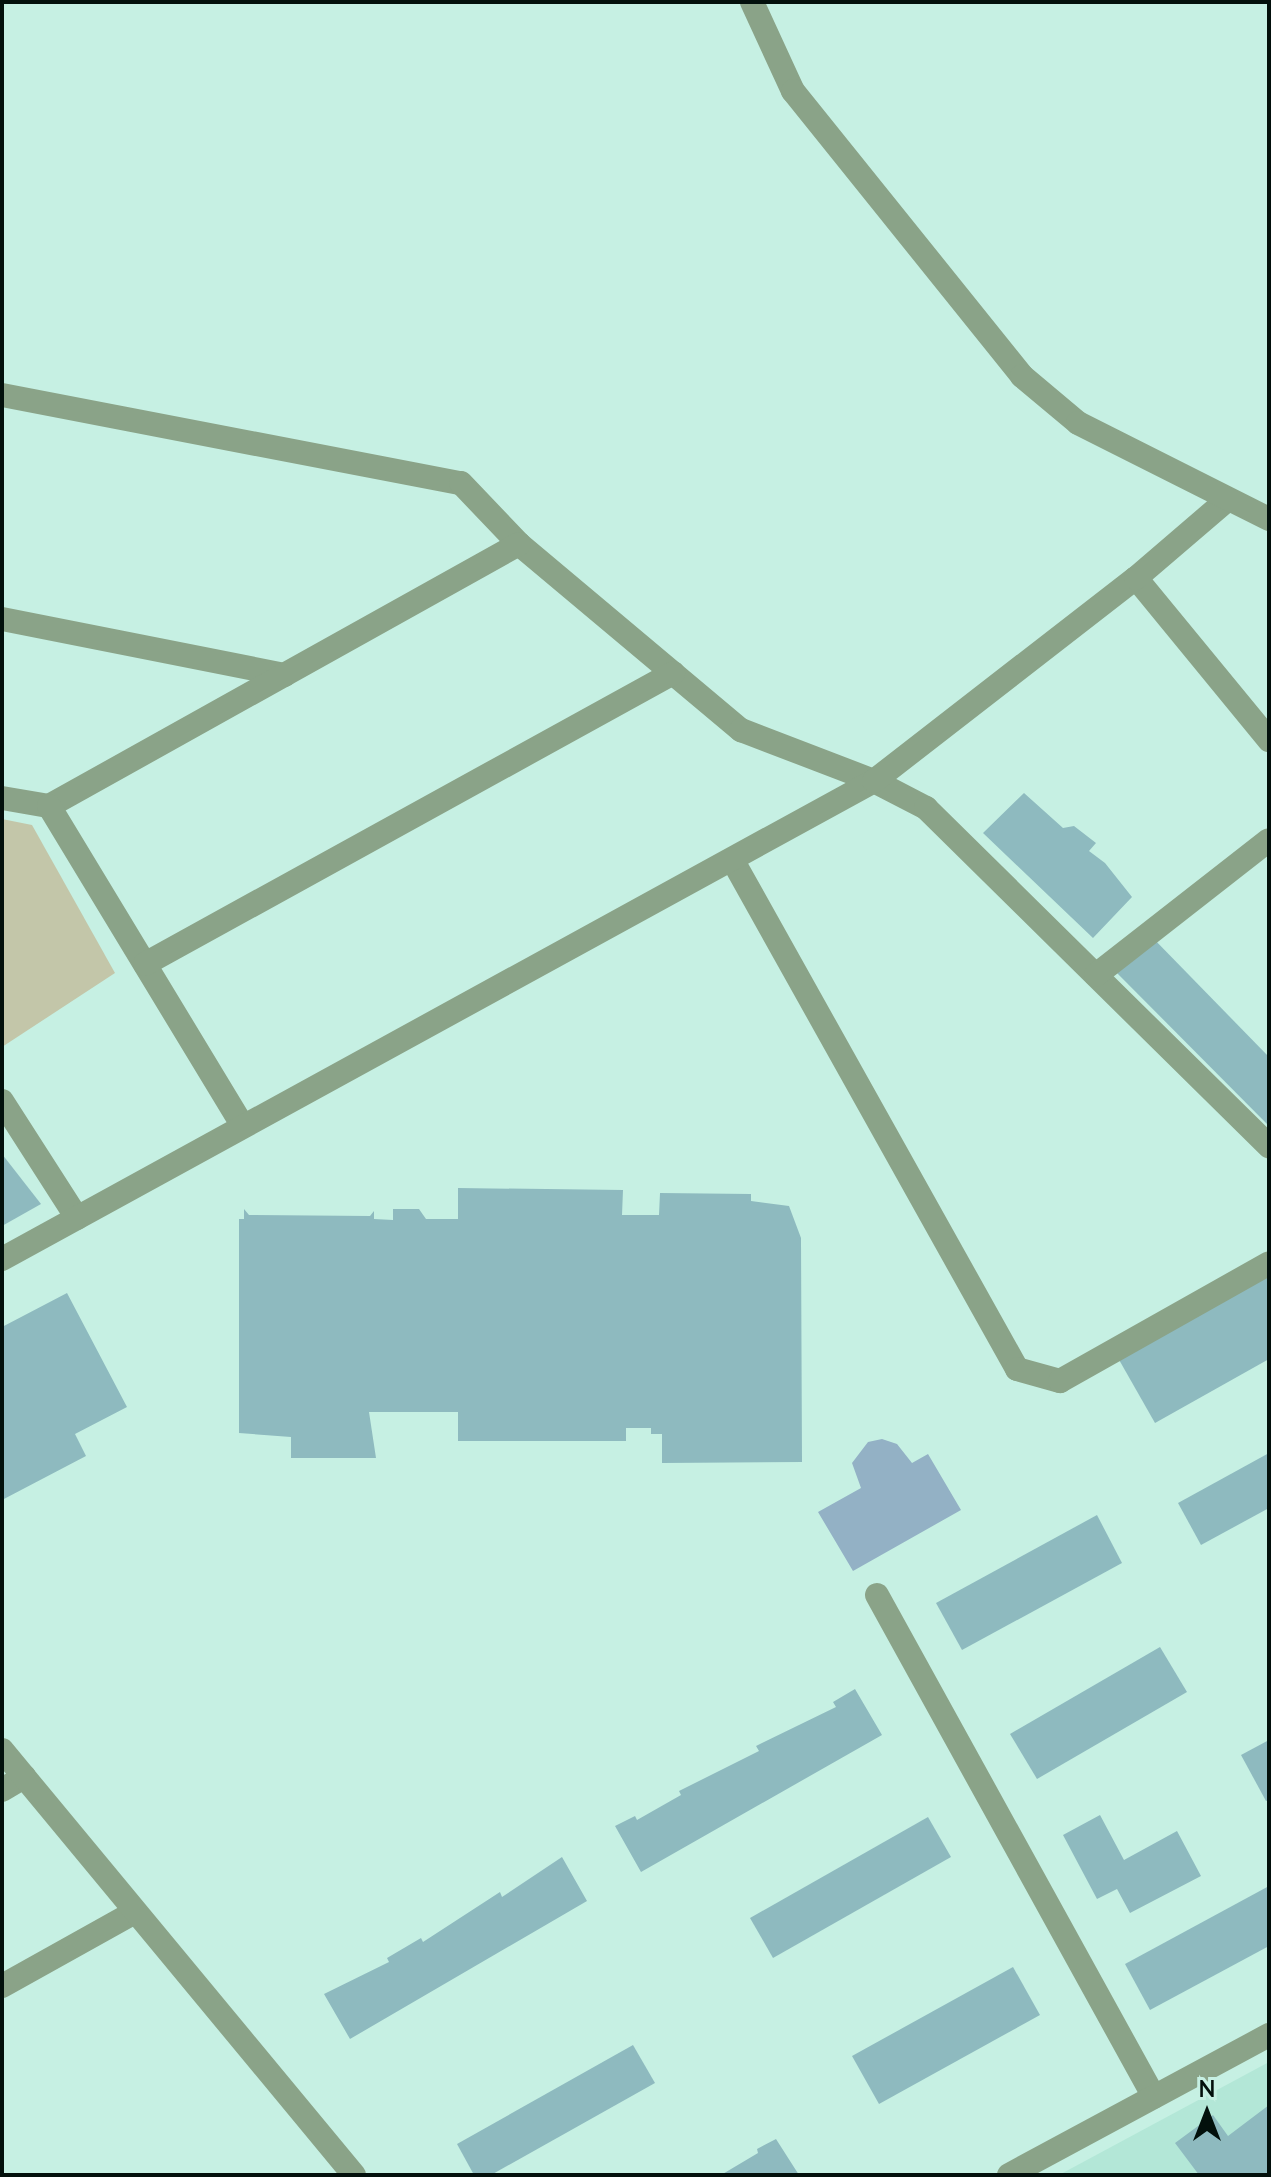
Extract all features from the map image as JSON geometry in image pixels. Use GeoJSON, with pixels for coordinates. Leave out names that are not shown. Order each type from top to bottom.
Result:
{"type":"FeatureCollection","features":[{"type":"Feature","properties":{"kind":"street"},"geometry":{"type":"LineString","coordinates":[[752,2],[793,91],[1022,376],[1078,423],[1269,519]]}},
{"type":"Feature","properties":{"kind":"street"},"geometry":{"type":"LineString","coordinates":[[2,395],[461,483],[519,544],[741,730],[874,781],[926,808],[1269,1146]]}},
{"type":"Feature","properties":{"kind":"street"},"geometry":{"type":"LineString","coordinates":[[2,1259],[874,781],[1136,578],[1227,500]]}},
{"type":"Feature","properties":{"kind":"street"},"geometry":{"type":"LineString","coordinates":[[2,798],[49,806],[519,544]]}},
{"type":"Feature","properties":{"kind":"street"},"geometry":{"type":"LineString","coordinates":[[1136,578],[1269,740]]}},
{"type":"Feature","properties":{"kind":"street"},"geometry":{"type":"LineString","coordinates":[[2,619],[284,675]]}},
{"type":"Feature","properties":{"kind":"street"},"geometry":{"type":"LineString","coordinates":[[145,964],[673,673]]}},
{"type":"Feature","properties":{"kind":"street"},"geometry":{"type":"LineString","coordinates":[[49,806],[243,1126]]}},
{"type":"Feature","properties":{"kind":"street"},"geometry":{"type":"LineString","coordinates":[[1096,975],[1269,840]]}},
{"type":"Feature","properties":{"kind":"street"},"geometry":{"type":"LineString","coordinates":[[733,861],[1017,1369],[1060,1381],[1269,1263]]}},
{"type":"Feature","properties":{"kind":"street"},"geometry":{"type":"LineString","coordinates":[[2,1101],[77,1218]]}},
{"type":"Feature","properties":{"kind":"street"},"geometry":{"type":"LineString","coordinates":[[877,1595],[1154,2097]]}},
{"type":"Feature","properties":{"kind":"street"},"geometry":{"type":"LineString","coordinates":[[2,1750],[354,2175]]}},
{"type":"Feature","properties":{"kind":"street"},"geometry":{"type":"LineString","coordinates":[[2,1790],[24,1777]]}},
{"type":"Feature","properties":{"kind":"street"},"geometry":{"type":"LineString","coordinates":[[2,1986],[135,1912]]}},
{"type":"Feature","properties":{"kind":"street"},"geometry":{"type":"LineString","coordinates":[[1009,2175],[1269,2035]]}},
{"type":"Feature","properties":{"kind":"shaded area"},"geometry":{"type":"Polygon","coordinates":[[[2,819],[32,825],[115,973],[2,1047],[2,819]]]}},
{"type":"Feature","properties":{"kind":"shaded area"},"geometry":{"type":"Polygon","coordinates":[[[1269,2062],[1269,2175],[1059,2175],[1269,2062]]]}},
{"type":"Feature","properties":{"kind":"water"},"geometry":{"type":"Polygon","coordinates":[[[882,1439],[897,1444],[912,1463],[928,1454],[961,1510],[853,1571],[818,1512],[861,1488],[852,1463],[868,1442],[882,1439]]]}},
{"type":"Feature","properties":{"kind":"building"},"geometry":{"type":"Polygon","coordinates":[[[1024,793],[1063,828],[1074,826],[1096,843],[1089,851],[1105,863],[1132,897],[1093,938],[983,833],[1024,793]]]}},
{"type":"Feature","properties":{"kind":"building"},"geometry":{"type":"Polygon","coordinates":[[[1150,935],[1269,1057],[1269,1126],[1114,970],[1150,935]]]}},
{"type":"Feature","properties":{"kind":"building"},"geometry":{"type":"Polygon","coordinates":[[[2,1154],[41,1204],[2,1226],[2,1154]]]}},
{"type":"Feature","properties":{"kind":"building"},"geometry":{"type":"Polygon","coordinates":[[[458,1188],[623,1190],[622,1215],[659,1215],[660,1193],[751,1194],[751,1201],[789,1206],[801,1238],[802,1462],[662,1463],[662,1434],[651,1434],[651,1428],[626,1428],[626,1441],[458,1441],[458,1412],[369,1412],[376,1458],[291,1458],[291,1437],[239,1433],[239,1219],[244,1219],[244,1209],[249,1215],[370,1216],[374,1211],[374,1219],[393,1220],[393,1209],[419,1209],[426,1219],[458,1219],[458,1188]]]}},
{"type":"Feature","properties":{"kind":"building"},"geometry":{"type":"Polygon","coordinates":[[[1269,1272],[1269,1359],[1155,1423],[1118,1358],[1269,1272]]]}},
{"type":"Feature","properties":{"kind":"building"},"geometry":{"type":"Polygon","coordinates":[[[67,1293],[127,1407],[75,1434],[86,1456],[2,1500],[2,1327],[67,1293]]]}},
{"type":"Feature","properties":{"kind":"building"},"geometry":{"type":"Polygon","coordinates":[[[1269,1453],[1269,1508],[1201,1545],[1178,1503],[1269,1453]]]}},
{"type":"Feature","properties":{"kind":"building"},"geometry":{"type":"Polygon","coordinates":[[[1097,1515],[1122,1563],[962,1650],[936,1603],[1097,1515]]]}},
{"type":"Feature","properties":{"kind":"building"},"geometry":{"type":"Polygon","coordinates":[[[1160,1647],[1187,1692],[1037,1779],[1010,1734],[1160,1647]]]}},
{"type":"Feature","properties":{"kind":"building"},"geometry":{"type":"Polygon","coordinates":[[[855,1689],[882,1735],[641,1872],[615,1826],[635,1816],[637,1820],[681,1795],[679,1791],[759,1751],[756,1746],[836,1707],[833,1702],[855,1689]]]}},
{"type":"Feature","properties":{"kind":"building"},"geometry":{"type":"Polygon","coordinates":[[[1269,1740],[1269,1800],[1266,1801],[1241,1755],[1269,1740]]]}},
{"type":"Feature","properties":{"kind":"building"},"geometry":{"type":"Polygon","coordinates":[[[1100,1815],[1124,1860],[1177,1831],[1201,1876],[1130,1913],[1117,1889],[1097,1899],[1063,1835],[1100,1815]]]}},
{"type":"Feature","properties":{"kind":"building"},"geometry":{"type":"Polygon","coordinates":[[[928,1817],[951,1857],[773,1958],[750,1918],[928,1817]]]}},
{"type":"Feature","properties":{"kind":"building"},"geometry":{"type":"Polygon","coordinates":[[[562,1857],[587,1901],[350,2039],[324,1994],[389,1962],[387,1958],[421,1938],[423,1942],[500,1892],[502,1897],[562,1857]]]}},
{"type":"Feature","properties":{"kind":"building"},"geometry":{"type":"Polygon","coordinates":[[[1269,1886],[1269,1946],[1150,2010],[1125,1964],[1269,1886]]]}},
{"type":"Feature","properties":{"kind":"building"},"geometry":{"type":"Polygon","coordinates":[[[1013,1967],[1040,2015],[879,2104],[852,2056],[1013,1967]]]}},
{"type":"Feature","properties":{"kind":"building"},"geometry":{"type":"Polygon","coordinates":[[[633,2045],[655,2083],[491,2175],[474,2175],[457,2144],[633,2045]]]}},
{"type":"Feature","properties":{"kind":"building"},"geometry":{"type":"Polygon","coordinates":[[[1269,2105],[1269,2175],[1199,2175],[1175,2143],[1213,2115],[1228,2136],[1269,2105]]]}},
{"type":"Feature","properties":{"kind":"building"},"geometry":{"type":"Polygon","coordinates":[[[776,2139],[799,2175],[721,2175],[758,2153],[757,2149],[776,2139]]]}}]}
